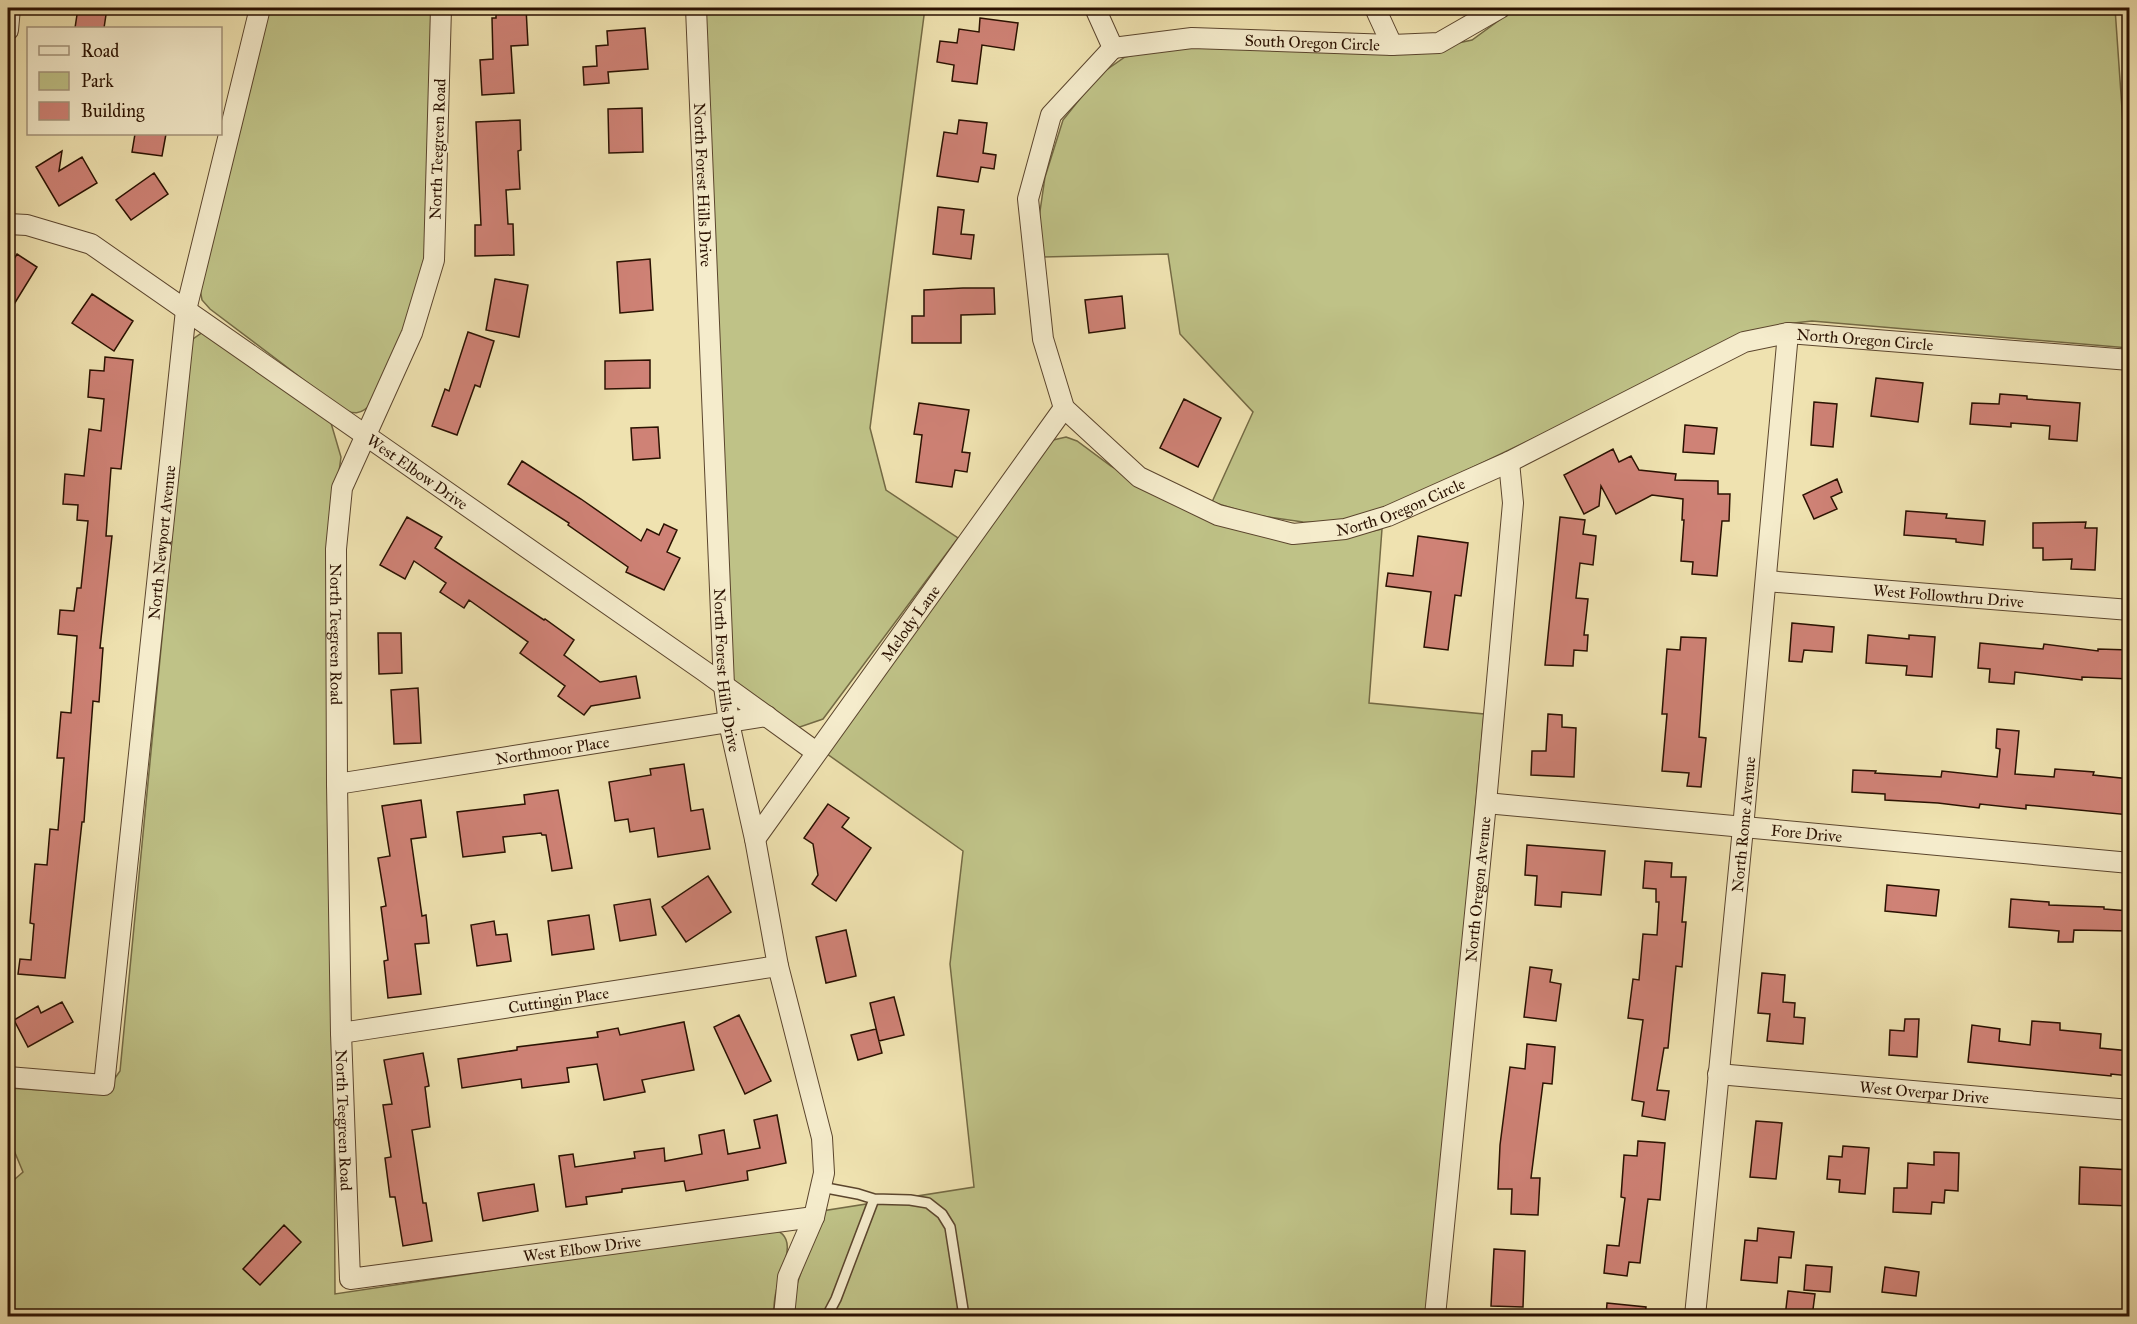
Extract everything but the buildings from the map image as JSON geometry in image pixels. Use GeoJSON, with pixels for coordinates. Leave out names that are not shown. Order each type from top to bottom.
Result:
{"type":"FeatureCollection","features":[{"type":"Feature","properties":{"kind":"street"},"geometry":{"type":"LineString","coordinates":[[8,30],[10,8]]}},
{"type":"Feature","properties":{"kind":"street","name":"North Newport Avenue"},"geometry":{"type":"LineString","coordinates":[[8,1077],[104,1085],[186,310],[260,8]]}},
{"type":"Feature","properties":{"kind":"street","name":"North Teegreen Road"},"geometry":{"type":"LineString","coordinates":[[350,1280],[341,1033],[336,549],[342,488],[412,333],[434,260],[441,8]]}},
{"type":"Feature","properties":{"kind":"street","name":"North Forest Hills Drive"},"geometry":{"type":"LineString","coordinates":[[696,8],[724,686],[729,723],[778,966],[822,1138],[824,1173],[814,1217],[789,1277],[784,1317]]}},
{"type":"Feature","properties":{"kind":"street"},"geometry":{"type":"LineString","coordinates":[[1064,408],[1043,339],[1028,199],[1051,115],[1113,48],[1095,8]]}},
{"type":"Feature","properties":{"kind":"street"},"geometry":{"type":"LineString","coordinates":[[1375,8],[1392,45]]}},
{"type":"Feature","properties":{"kind":"street","name":"South Oregon Circle"},"geometry":{"type":"LineString","coordinates":[[1113,48],[1192,38],[1392,45],[1439,43],[1500,8]]}},
{"type":"Feature","properties":{"kind":"street","name":"West Elbow Drive"},"geometry":{"type":"LineString","coordinates":[[8,224],[27,225],[91,244],[816,752]]}},
{"type":"Feature","properties":{"kind":"street","name":"North Oregon Circle"},"geometry":{"type":"LineString","coordinates":[[1064,408],[1139,477],[1218,515],[1293,534],[1345,529],[1388,516],[1509,462],[1744,342],[1788,333],[2130,360]]}},
{"type":"Feature","properties":{"kind":"street","name":"North Rome Avenue"},"geometry":{"type":"LineString","coordinates":[[1695,1317],[1788,333]]}},
{"type":"Feature","properties":{"kind":"street","name":"Melody Lane"},"geometry":{"type":"LineString","coordinates":[[754,839],[1064,408]]}},
{"type":"Feature","properties":{"kind":"street","name":"North Oregon Avenue"},"geometry":{"type":"LineString","coordinates":[[1435,1317],[1513,503],[1509,462]]}},
{"type":"Feature","properties":{"kind":"street","name":"West Followthru Drive"},"geometry":{"type":"LineString","coordinates":[[1766,581],[2130,610]]}},
{"type":"Feature","properties":{"kind":"street","name":"Northmoor Place"},"geometry":{"type":"LineString","coordinates":[[337,784],[767,716]]}},
{"type":"Feature","properties":{"kind":"street","name":"Fore Drive"},"geometry":{"type":"LineString","coordinates":[[1486,803],[2130,863]]}},
{"type":"Feature","properties":{"kind":"street","name":"Cuttingin Place"},"geometry":{"type":"LineString","coordinates":[[341,1033],[778,966]]}},
{"type":"Feature","properties":{"kind":"street","name":"West Overpar Drive"},"geometry":{"type":"LineString","coordinates":[[1718,1074],[2130,1110]]}},
{"type":"Feature","properties":{"kind":"street","name":"West Elbow Drive"},"geometry":{"type":"LineString","coordinates":[[350,1280],[814,1217]]}},
{"type":"Feature","properties":{"kind":"lane"},"geometry":{"type":"LineString","coordinates":[[821,1187],[874,1199],[928,1203],[942,1214],[950,1227],[964,1317]]}},
{"type":"Feature","properties":{"kind":"lane"},"geometry":{"type":"LineString","coordinates":[[827,1317],[874,1199]]}},
{"type":"Feature","properties":{"kind":"green space"},"geometry":{"type":"Polygon","coordinates":[[[265,8],[436,8],[426,251],[408,323],[374,401],[365,410],[357,413],[352,413],[337,405],[210,309],[202,300],[199,284],[265,8]]]}},
{"type":"Feature","properties":{"kind":"green space"},"geometry":{"type":"Polygon","coordinates":[[[702,8],[925,8],[870,428],[886,490],[958,538],[823,719],[797,728],[740,688],[732,678],[702,8]]]}},
{"type":"Feature","properties":{"kind":"green space"},"geometry":{"type":"Polygon","coordinates":[[[1516,8],[2115,8],[2123,123],[2130,124],[2129,348],[1812,321],[1785,324],[1584,414],[1411,497],[1363,516],[1331,523],[1303,522],[1255,515],[1212,502],[1253,412],[1180,334],[1168,254],[1043,257],[1039,218],[1045,177],[1063,120],[1099,75],[1125,57],[1175,46],[1430,49],[1472,40],[1516,8]]]}},
{"type":"Feature","properties":{"kind":"green space"},"geometry":{"type":"Polygon","coordinates":[[[203,332],[331,423],[341,457],[338,479],[335,1294],[769,1229],[785,1237],[787,1245],[785,1265],[775,1295],[773,1316],[8,1316],[8,1185],[23,1172],[8,1136],[8,1088],[104,1094],[120,1071],[190,350],[193,339],[203,332]]]}},
{"type":"Feature","properties":{"kind":"green space"},"geometry":{"type":"Polygon","coordinates":[[[1066,437],[1077,441],[1111,466],[1149,488],[1341,538],[1382,529],[1369,703],[1484,714],[1429,1316],[793,1316],[793,1296],[822,1211],[974,1187],[950,964],[963,851],[823,751],[1049,441],[1066,437]]]}}]}
